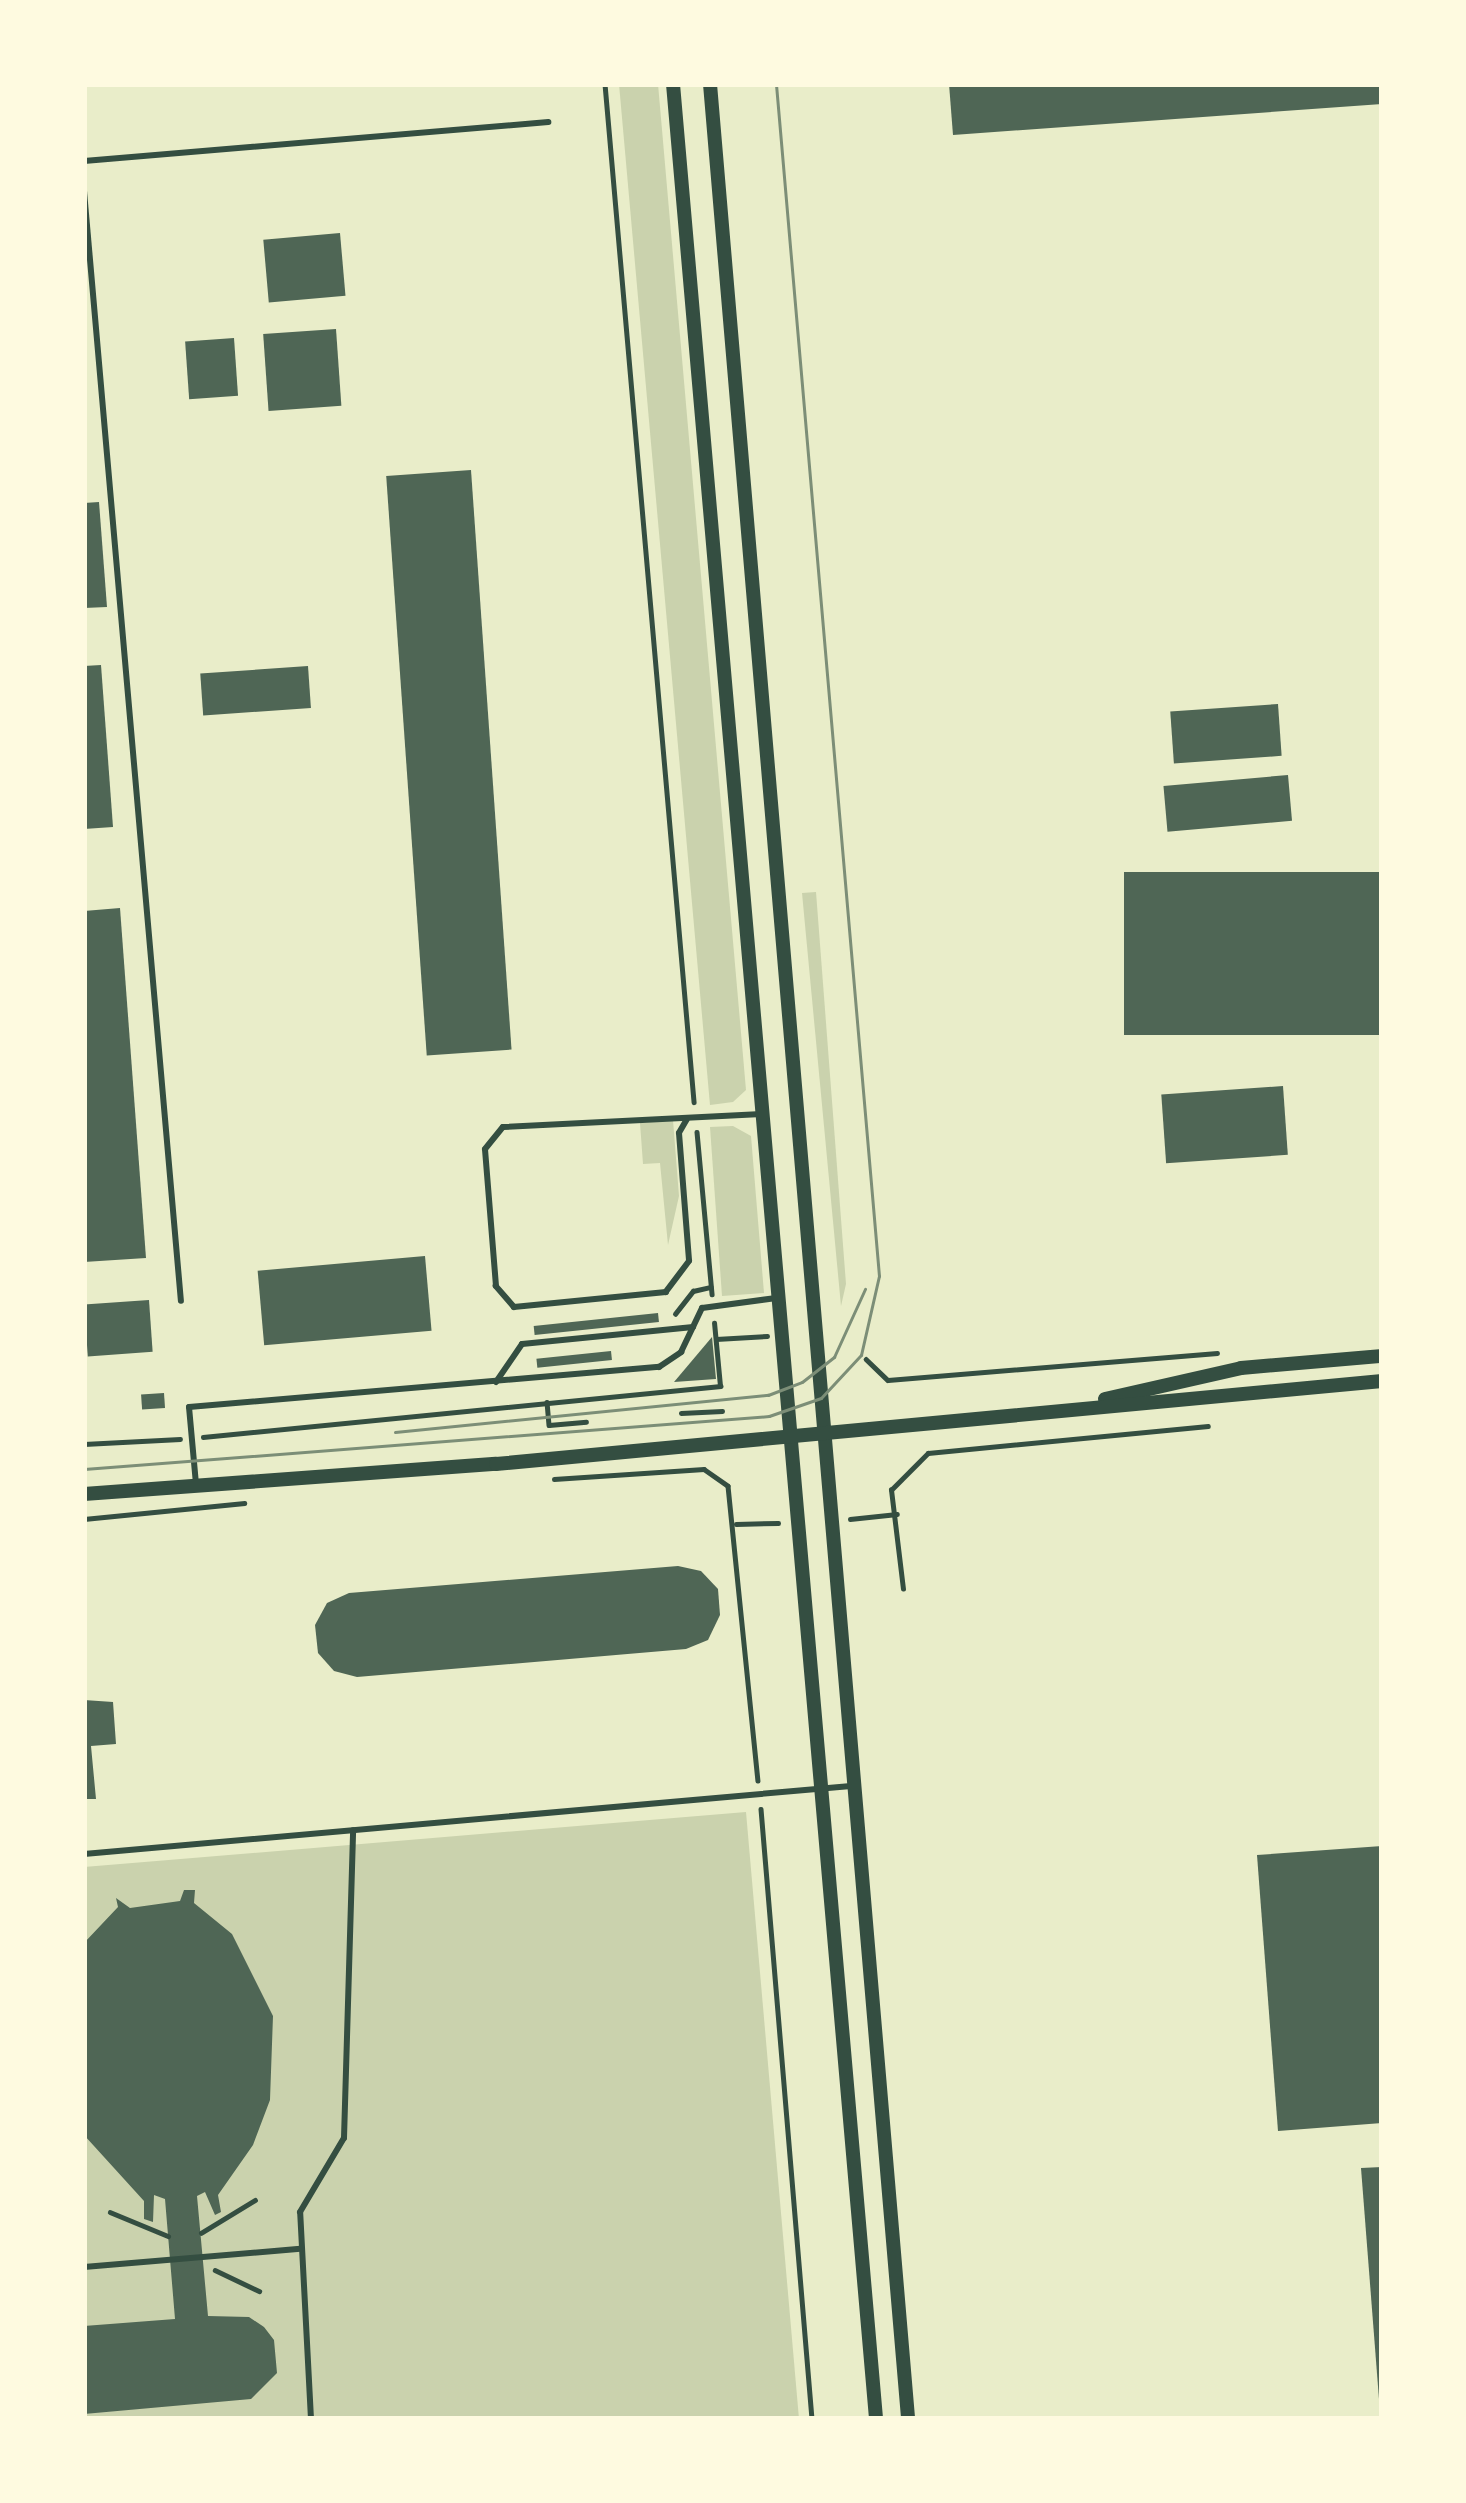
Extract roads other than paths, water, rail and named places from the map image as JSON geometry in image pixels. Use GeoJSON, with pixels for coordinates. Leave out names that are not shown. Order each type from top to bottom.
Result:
{"type":"FeatureCollection","features":[{"type":"Feature","properties":{"kind":"street"},"geometry":{"type":"LineString","coordinates":[[673,84],[876,2419]]}},
{"type":"Feature","properties":{"kind":"street"},"geometry":{"type":"LineString","coordinates":[[710,84],[908,2419]]}},
{"type":"Feature","properties":{"kind":"street"},"geometry":{"type":"LineString","coordinates":[[1047,1412],[1241,1368],[1382,1356]]}},
{"type":"Feature","properties":{"kind":"street"},"geometry":{"type":"LineString","coordinates":[[84,1494],[1382,1382]]}},
{"type":"Feature","properties":{"kind":"lane"},"geometry":{"type":"LineString","coordinates":[[84,161],[548,122]]}},
{"type":"Feature","properties":{"kind":"lane"},"geometry":{"type":"LineString","coordinates":[[84,191],[181,1300]]}},
{"type":"Feature","properties":{"kind":"lane"},"geometry":{"type":"LineString","coordinates":[[691,1119],[679,1133],[689,1261],[666,1292],[514,1307],[496,1286],[484,1148],[503,1126],[677,1112],[691,1119],[762,1114]]}},
{"type":"Feature","properties":{"kind":"lane"},"geometry":{"type":"LineString","coordinates":[[196,1485],[189,1407],[659,1367],[681,1352],[693,1327],[713,1305],[779,1298]]}},
{"type":"Feature","properties":{"kind":"lane"},"geometry":{"type":"LineString","coordinates":[[496,1382],[522,1344],[693,1327]]}},
{"type":"Feature","properties":{"kind":"lane"},"geometry":{"type":"LineString","coordinates":[[84,1854],[856,1786]]}},
{"type":"Feature","properties":{"kind":"lane"},"geometry":{"type":"LineString","coordinates":[[311,2419],[300,2212],[344,2138],[353,1830]]}},
{"type":"Feature","properties":{"kind":"lane"},"geometry":{"type":"LineString","coordinates":[[84,2266],[300,2249]]}},
{"type":"Feature","properties":{"kind":"tram line"},"geometry":{"type":"LineString","coordinates":[[84,1469],[769,1416],[821,1398],[861,1355],[879,1276],[776,84]]}},
{"type":"Feature","properties":{"kind":"tram line"},"geometry":{"type":"LineString","coordinates":[[395,1432],[768,1395],[802,1382],[834,1357],[865,1289]]}}]}
